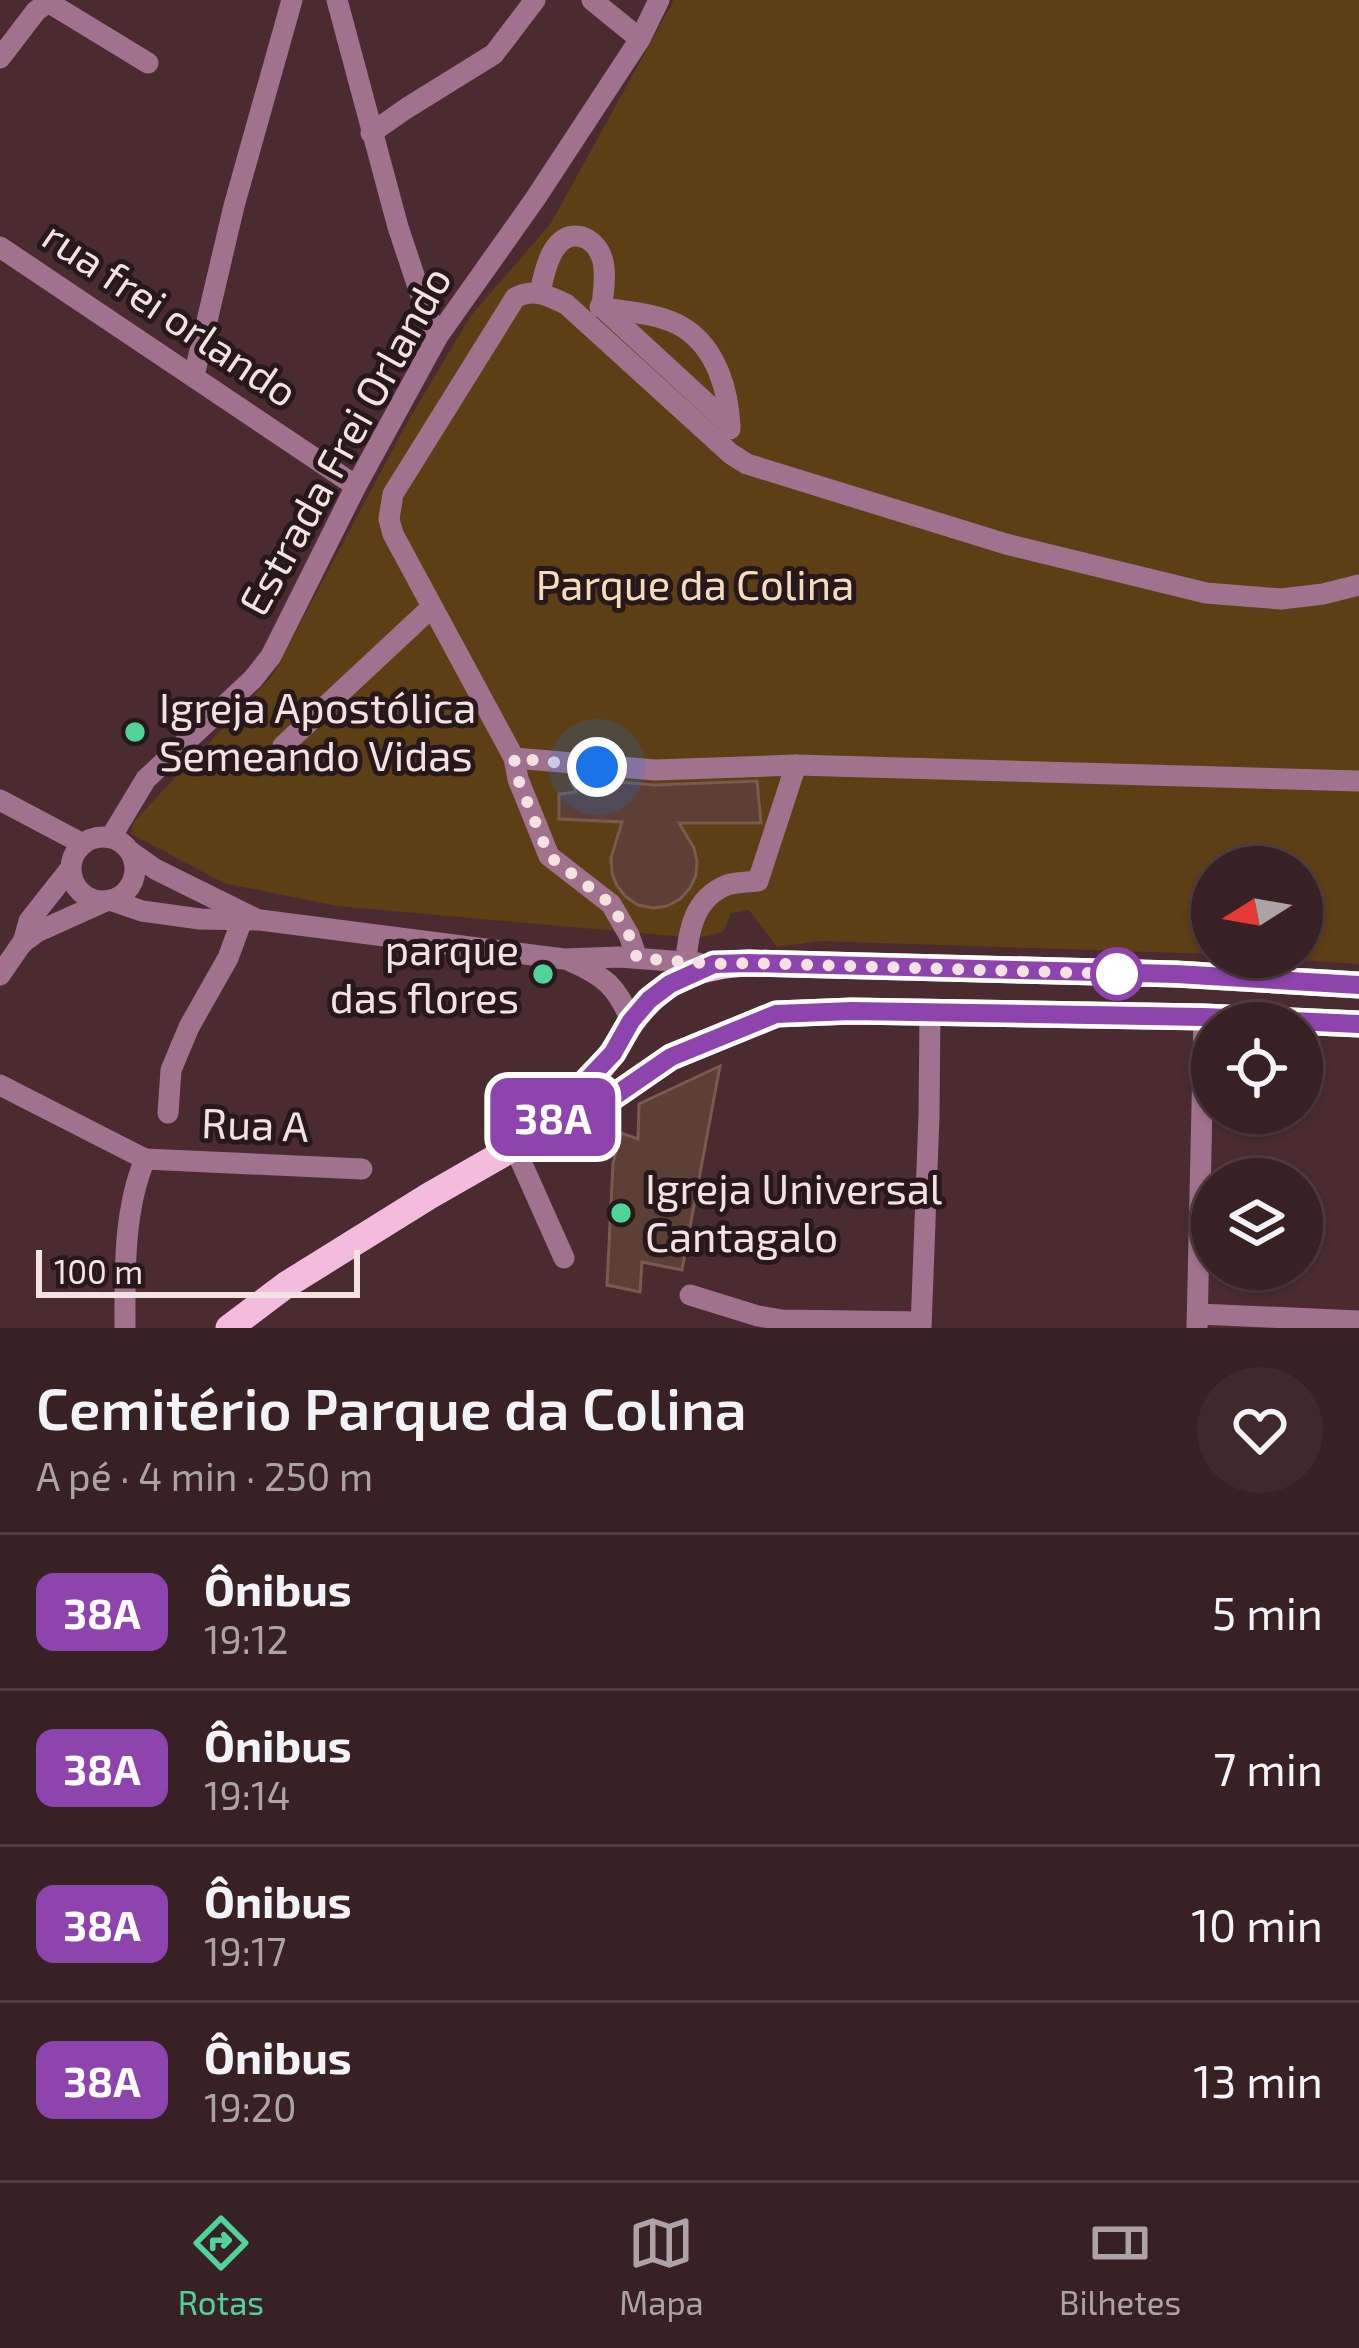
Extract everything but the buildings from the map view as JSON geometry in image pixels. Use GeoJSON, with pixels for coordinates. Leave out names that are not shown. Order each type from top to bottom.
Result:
{"type":"FeatureCollection","features":[{"type":"Feature","properties":{"kind":"main road"},"geometry":{"type":"LineString","coordinates":[[526,1139],[613,1053],[649,1000],[700,963],[1176,974],[1359,985]]}},
{"type":"Feature","properties":{"kind":"main road"},"geometry":{"type":"LineString","coordinates":[[764,965],[771,975],[776,1014]]}},
{"type":"Feature","properties":{"kind":"main road"},"geometry":{"type":"LineString","coordinates":[[229,1328],[286,1285],[526,1139],[597,1108],[671,1057],[776,1014],[1191,1017]]}},
{"type":"Feature","properties":{"kind":"main road"},"geometry":{"type":"LineString","coordinates":[[631,1021],[646,1053],[671,1057]]}},
{"type":"Feature","properties":{"kind":"main road"},"geometry":{"type":"LineString","coordinates":[[1323,1022],[1359,1024]]}},
{"type":"Feature","properties":{"kind":"street"},"geometry":{"type":"LineString","coordinates":[[194,376],[234,206],[292,0]]}},
{"type":"Feature","properties":{"kind":"street"},"geometry":{"type":"LineString","coordinates":[[338,0],[398,227],[438,336]]}},
{"type":"Feature","properties":{"kind":"street"},"geometry":{"type":"LineString","coordinates":[[371,133],[494,54],[535,0]]}},
{"type":"Feature","properties":{"kind":"street"},"geometry":{"type":"LineString","coordinates":[[592,0],[640,39]]}},
{"type":"Feature","properties":{"kind":"street","name":"Estrada Frei Orlando"},"geometry":{"type":"LineString","coordinates":[[111,837],[146,778],[253,679],[271,656],[438,336],[535,199],[640,39],[659,0]]}},
{"type":"Feature","properties":{"kind":"street"},"geometry":{"type":"LineString","coordinates":[[0,58],[49,1],[148,63]]}},
{"type":"Feature","properties":{"kind":"street"},"geometry":{"type":"LineString","coordinates":[[540,293],[556,246],[570,237],[582,237],[593,243],[602,258],[602,308]]}},
{"type":"Feature","properties":{"kind":"street","name":"rua frei orlando"},"geometry":{"type":"LineString","coordinates":[[0,247],[356,486]]}},
{"type":"Feature","properties":{"kind":"street"},"geometry":{"type":"LineString","coordinates":[[637,958],[611,904],[549,856],[514,758],[394,534],[389,519],[393,494],[515,298],[526,291],[566,304],[664,319],[685,328],[708,352],[722,378],[729,405],[731,454]]}},
{"type":"Feature","properties":{"kind":"street"},"geometry":{"type":"LineString","coordinates":[[566,304],[747,464],[1006,544],[1206,593],[1281,599],[1359,585]]}},
{"type":"Feature","properties":{"kind":"street"},"geometry":{"type":"LineString","coordinates":[[602,308],[730,424]]}},
{"type":"Feature","properties":{"kind":"street"},"geometry":{"type":"LineString","coordinates":[[284,746],[432,607]]}},
{"type":"Feature","properties":{"kind":"street"},"geometry":{"type":"LineString","coordinates":[[514,758],[655,770],[796,765],[1359,781]]}},
{"type":"Feature","properties":{"kind":"street"},"geometry":{"type":"LineString","coordinates":[[700,963],[687,939],[698,906],[727,885],[758,881],[796,765]]}},
{"type":"Feature","properties":{"kind":"street"},"geometry":{"type":"LineString","coordinates":[[0,800],[54,829],[76,855],[73,882],[93,900],[200,919],[251,920],[564,959],[700,963]]}},
{"type":"Feature","properties":{"kind":"street"},"geometry":{"type":"LineString","coordinates":[[0,975],[22,944],[29,921],[76,855],[95,837],[111,837],[169,877],[251,920]]}},
{"type":"Feature","properties":{"kind":"street"},"geometry":{"type":"LineString","coordinates":[[22,944],[58,921],[124,894],[133,882],[131,852]]}},
{"type":"Feature","properties":{"kind":"street"},"geometry":{"type":"LineString","coordinates":[[168,1114],[171,1070],[189,1027],[251,920]]}},
{"type":"Feature","properties":{"kind":"street"},"geometry":{"type":"LineString","coordinates":[[564,959],[609,983],[619,993],[631,1021]]}},
{"type":"Feature","properties":{"kind":"street"},"geometry":{"type":"LineString","coordinates":[[690,1294],[782,1320],[921,1325],[930,1013]]}},
{"type":"Feature","properties":{"kind":"street","name":"Rua A"},"geometry":{"type":"LineString","coordinates":[[0,1085],[145,1160],[362,1168]]}},
{"type":"Feature","properties":{"kind":"street"},"geometry":{"type":"LineString","coordinates":[[1201,1134],[1197,1321],[1359,1321]]}},
{"type":"Feature","properties":{"kind":"street"},"geometry":{"type":"LineString","coordinates":[[526,1139],[564,1258]]}},
{"type":"Feature","properties":{"kind":"street","name":"Rua A"},"geometry":{"type":"LineString","coordinates":[[125,1328],[125,1257],[132,1203],[145,1160]]}},
{"type":"Feature","properties":{"kind":"green space","name":"Parque da Colina"},"geometry":{"type":"Polygon","coordinates":[[[674,0],[1359,0],[1359,964],[1323,962],[1323,846],[1191,846],[1191,953],[820,941],[777,947],[749,910],[731,913],[723,932],[696,938],[337,906],[224,883],[131,834],[133,823],[179,773],[190,774],[200,762],[198,755],[272,676],[407,423],[470,317],[551,223],[674,0]]]}},
{"type":"Feature","properties":{"kind":"bus line","name":"38A"},"geometry":{"type":"LineString","coordinates":[[1359,985],[1176,974],[714,964],[670,984],[649,1000],[613,1053],[538,1132],[597,1108],[671,1057],[776,1014],[1204,1017],[1359,1024]]}},
{"type":"Feature","properties":{"kind":"place","name":"Igreja Apostólica Semeando Vidas"},"geometry":{"type":"Point","coordinates":[135,732]}},
{"type":"Feature","properties":{"kind":"place","name":"parque das flores"},"geometry":{"type":"Point","coordinates":[543,974]}},
{"type":"Feature","properties":{"kind":"place","name":"Igreja Universal Cantagalo"},"geometry":{"type":"Point","coordinates":[621,1213]}},
{"type":"Feature","properties":{"kind":"route"},"geometry":{"type":"LineString","coordinates":[[597,767],[514,758],[549,856],[611,904],[637,958],[1117,974]]}}]}
